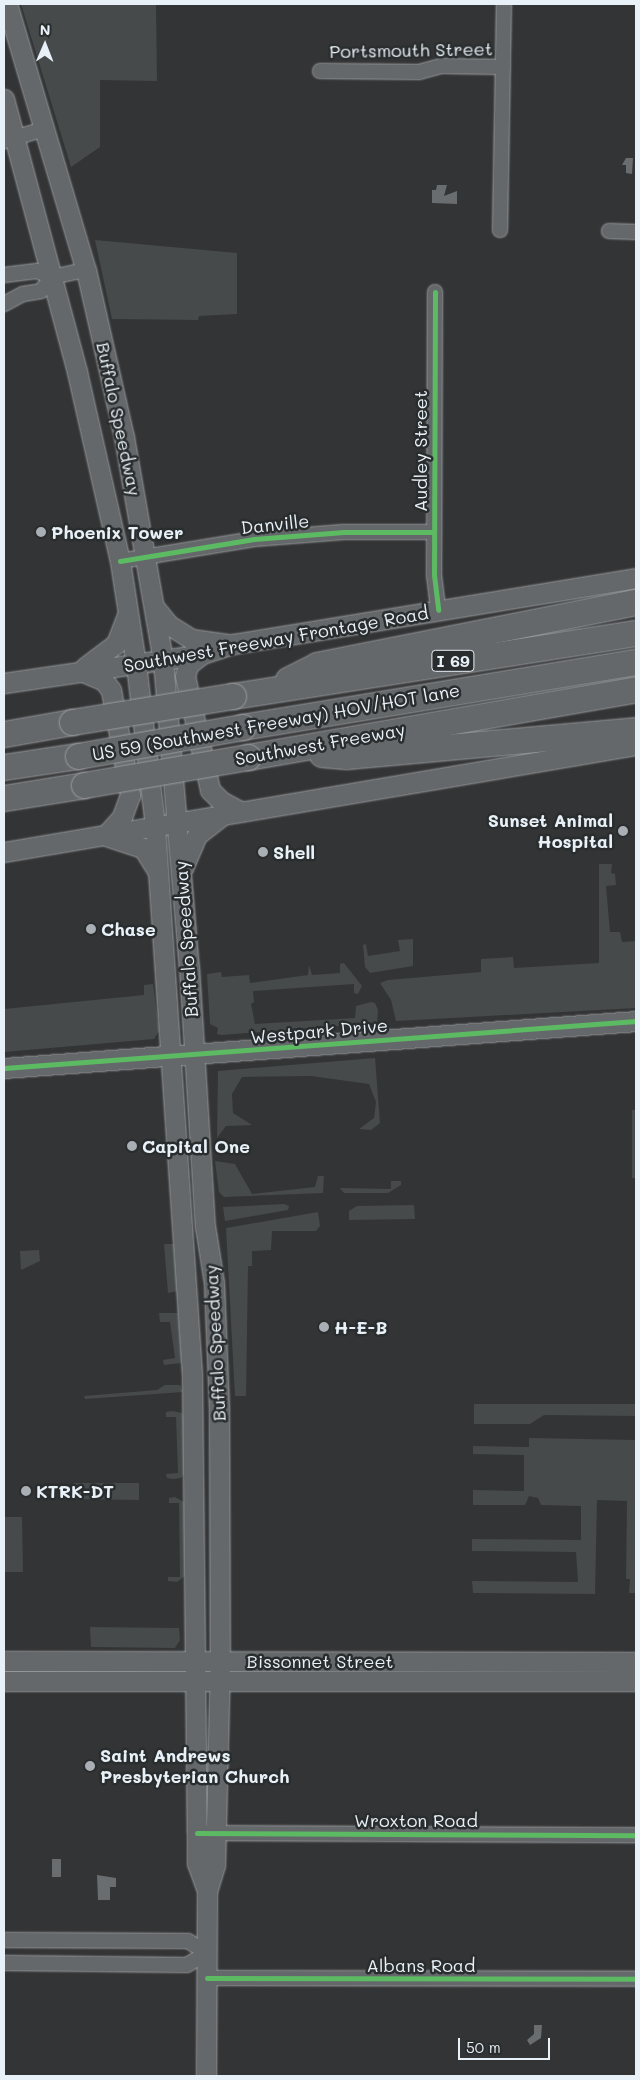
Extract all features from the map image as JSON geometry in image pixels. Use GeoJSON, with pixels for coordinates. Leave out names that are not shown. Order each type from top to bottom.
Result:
{"type":"FeatureCollection","features":[{"type":"Feature","properties":{"kind":"highway"},"geometry":{"type":"LineString","coordinates":[[269,690],[318,664],[636,602]]}},
{"type":"Feature","properties":{"kind":"highway","name":"I 69"},"geometry":{"type":"LineString","coordinates":[[4,734],[269,690],[636,633]]}},
{"type":"Feature","properties":{"kind":"highway","name":"US 59 (Southwest Freeway) HOV/HOT lane"},"geometry":{"type":"LineString","coordinates":[[4,768],[636,662]]}},
{"type":"Feature","properties":{"kind":"highway","name":"Southwest Freeway"},"geometry":{"type":"LineString","coordinates":[[4,798],[636,690]]}},
{"type":"Feature","properties":{"kind":"highway"},"geometry":{"type":"LineString","coordinates":[[4,725],[33,728]]}},
{"type":"Feature","properties":{"kind":"highway"},"geometry":{"type":"LineString","coordinates":[[280,751],[346,756],[636,730]]}},
{"type":"Feature","properties":{"kind":"main road","name":"Buffalo Speedway"},"geometry":{"type":"LineString","coordinates":[[8,4],[86,270],[147,556],[163,660],[181,874],[206,1226],[214,1283],[219,1408],[220,1661],[218,1681],[215,1865],[207,1891],[206,2076]]}},
{"type":"Feature","properties":{"kind":"main road","name":"Buffalo Speedway"},"geometry":{"type":"LineString","coordinates":[[4,99],[10,139],[52,277],[120,561],[136,664],[155,826],[193,1408],[196,1833],[197,1863],[207,1891]]}},
{"type":"Feature","properties":{"kind":"main road","name":"Southwest Freeway Frontage Road"},"geometry":{"type":"LineString","coordinates":[[4,683],[79,670],[202,654],[233,644],[636,578]]}},
{"type":"Feature","properties":{"kind":"main road"},"geometry":{"type":"LineString","coordinates":[[155,607],[169,625],[191,639],[233,644]]}},
{"type":"Feature","properties":{"kind":"main road"},"geometry":{"type":"LineString","coordinates":[[79,670],[108,652],[116,644],[128,610]]}},
{"type":"Feature","properties":{"kind":"main road"},"geometry":{"type":"LineString","coordinates":[[202,654],[188,665],[185,676],[210,790],[233,812]]}},
{"type":"Feature","properties":{"kind":"main road"},"geometry":{"type":"LineString","coordinates":[[79,670],[96,676],[111,690],[130,795],[122,817],[105,836]]}},
{"type":"Feature","properties":{"kind":"main road"},"geometry":{"type":"LineString","coordinates":[[4,852],[105,836],[233,812],[636,746]]}},
{"type":"Feature","properties":{"kind":"main road"},"geometry":{"type":"LineString","coordinates":[[181,874],[197,835],[233,812]]}},
{"type":"Feature","properties":{"kind":"main road"},"geometry":{"type":"LineString","coordinates":[[105,836],[143,848],[158,872]]}},
{"type":"Feature","properties":{"kind":"main road","name":"Westpark Drive"},"geometry":{"type":"LineString","coordinates":[[4,1068],[636,1021]]}},
{"type":"Feature","properties":{"kind":"main road"},"geometry":{"type":"LineString","coordinates":[[182,1229],[206,1226]]}},
{"type":"Feature","properties":{"kind":"main road"},"geometry":{"type":"LineString","coordinates":[[193,1408],[219,1408]]}},
{"type":"Feature","properties":{"kind":"main road","name":"Bissonnet Street"},"geometry":{"type":"LineString","coordinates":[[4,1661],[636,1662]]}},
{"type":"Feature","properties":{"kind":"main road","name":"Bissonnet Street"},"geometry":{"type":"LineString","coordinates":[[4,1680],[636,1681]]}},
{"type":"Feature","properties":{"kind":"street"},"geometry":{"type":"LineString","coordinates":[[500,230],[504,4]]}},
{"type":"Feature","properties":{"kind":"street","name":"Portsmouth Street"},"geometry":{"type":"LineString","coordinates":[[320,71],[419,72],[442,66],[503,67]]}},
{"type":"Feature","properties":{"kind":"street"},"geometry":{"type":"LineString","coordinates":[[10,139],[44,130]]}},
{"type":"Feature","properties":{"kind":"street"},"geometry":{"type":"LineString","coordinates":[[609,231],[636,232]]}},
{"type":"Feature","properties":{"kind":"street"},"geometry":{"type":"LineString","coordinates":[[4,275],[37,271],[52,277],[86,270]]}},
{"type":"Feature","properties":{"kind":"street"},"geometry":{"type":"LineString","coordinates":[[4,304],[23,294],[40,291],[52,277]]}},
{"type":"Feature","properties":{"kind":"street","name":"Audley Street"},"geometry":{"type":"LineString","coordinates":[[435,292],[434,532],[438,610]]}},
{"type":"Feature","properties":{"kind":"street","name":"Danville"},"geometry":{"type":"LineString","coordinates":[[120,561],[259,538],[344,532],[434,532]]}},
{"type":"Feature","properties":{"kind":"street","name":"Wroxton Road"},"geometry":{"type":"LineString","coordinates":[[196,1833],[636,1835]]}},
{"type":"Feature","properties":{"kind":"street"},"geometry":{"type":"LineString","coordinates":[[4,1940],[188,1941],[207,1953],[188,1965],[4,1963]]}},
{"type":"Feature","properties":{"kind":"street","name":"Albans Road"},"geometry":{"type":"LineString","coordinates":[[207,1978],[636,1980]]}},
{"type":"Feature","properties":{"kind":"shaded area"},"geometry":{"type":"Polygon","coordinates":[[[21,4],[156,4],[157,81],[100,80],[100,147],[71,167],[21,4]]]}},
{"type":"Feature","properties":{"kind":"shaded area"},"geometry":{"type":"Polygon","coordinates":[[[626,158],[633,158],[632,174],[626,173],[626,165],[622,165],[626,158]]]}},
{"type":"Feature","properties":{"kind":"shaded area"},"geometry":{"type":"Polygon","coordinates":[[[437,185],[447,185],[444,196],[457,191],[457,204],[432,203],[432,190],[436,190],[437,185]]]}},
{"type":"Feature","properties":{"kind":"shaded area"},"geometry":{"type":"Polygon","coordinates":[[[95,240],[237,253],[237,314],[199,316],[198,320],[112,319],[95,240]]]}},
{"type":"Feature","properties":{"kind":"shaded area"},"geometry":{"type":"Polygon","coordinates":[[[599,864],[612,864],[611,873],[615,874],[616,885],[606,886],[610,932],[620,932],[622,942],[636,941],[636,1008],[396,1021],[391,1000],[380,983],[388,980],[481,972],[481,959],[513,957],[514,968],[599,963],[599,864]]]}},
{"type":"Feature","properties":{"kind":"shaded area"},"geometry":{"type":"Polygon","coordinates":[[[413,939],[413,966],[370,973],[365,967],[363,945],[366,944],[368,956],[400,951],[398,940],[413,939]]]}},
{"type":"Feature","properties":{"kind":"shaded area"},"geometry":{"type":"Polygon","coordinates":[[[344,963],[362,986],[358,994],[354,993],[354,984],[253,991],[254,1002],[251,1004],[255,1024],[355,1018],[356,1006],[371,1002],[375,1003],[378,1010],[377,1023],[222,1035],[217,1034],[218,1028],[210,1024],[207,974],[221,972],[222,977],[249,975],[250,983],[308,975],[309,965],[312,975],[340,973],[340,964],[344,963]]]}},
{"type":"Feature","properties":{"kind":"shaded area"},"geometry":{"type":"Polygon","coordinates":[[[153,984],[159,1031],[154,1039],[4,1052],[4,1009],[144,995],[144,985],[153,984]]]}},
{"type":"Feature","properties":{"kind":"shaded area"},"geometry":{"type":"Polygon","coordinates":[[[375,1058],[380,1123],[371,1130],[359,1129],[374,1118],[376,1102],[369,1084],[311,1076],[242,1077],[232,1094],[233,1113],[252,1125],[226,1126],[217,1138],[218,1071],[375,1058]]]}},
{"type":"Feature","properties":{"kind":"shaded area"},"geometry":{"type":"Polygon","coordinates":[[[632,1110],[636,1110],[636,1178],[632,1178],[632,1110]]]}},
{"type":"Feature","properties":{"kind":"shaded area"},"geometry":{"type":"Polygon","coordinates":[[[215,1161],[235,1164],[252,1194],[315,1187],[318,1176],[324,1176],[323,1193],[224,1197],[219,1192],[215,1161]]]}},
{"type":"Feature","properties":{"kind":"shaded area"},"geometry":{"type":"Polygon","coordinates":[[[391,1181],[401,1181],[401,1185],[388,1193],[344,1193],[340,1188],[391,1189],[391,1181]]]}},
{"type":"Feature","properties":{"kind":"shaded area"},"geometry":{"type":"Polygon","coordinates":[[[284,1204],[289,1206],[288,1210],[225,1221],[223,1207],[284,1204]]]}},
{"type":"Feature","properties":{"kind":"shaded area"},"geometry":{"type":"Polygon","coordinates":[[[414,1205],[415,1219],[349,1220],[349,1211],[357,1206],[414,1205]]]}},
{"type":"Feature","properties":{"kind":"shaded area"},"geometry":{"type":"Polygon","coordinates":[[[318,1212],[320,1226],[316,1231],[272,1231],[271,1250],[252,1251],[252,1266],[248,1266],[246,1396],[235,1396],[226,1228],[318,1212]]]}},
{"type":"Feature","properties":{"kind":"shaded area"},"geometry":{"type":"Polygon","coordinates":[[[164,1244],[174,1244],[178,1291],[168,1293],[164,1244]]]}},
{"type":"Feature","properties":{"kind":"shaded area"},"geometry":{"type":"Polygon","coordinates":[[[39,1250],[40,1261],[21,1270],[20,1251],[39,1250]]]}},
{"type":"Feature","properties":{"kind":"shaded area"},"geometry":{"type":"Polygon","coordinates":[[[159,1313],[178,1313],[182,1363],[164,1365],[163,1360],[175,1358],[170,1322],[160,1322],[159,1313]]]}},
{"type":"Feature","properties":{"kind":"shaded area"},"geometry":{"type":"Polygon","coordinates":[[[165,1385],[180,1385],[183,1392],[85,1399],[84,1396],[157,1390],[165,1385]]]}},
{"type":"Feature","properties":{"kind":"shaded area"},"geometry":{"type":"Polygon","coordinates":[[[474,1404],[636,1404],[636,1416],[544,1415],[530,1424],[474,1424],[474,1404]]]}},
{"type":"Feature","properties":{"kind":"shaded area"},"geometry":{"type":"Polygon","coordinates":[[[166,1412],[182,1413],[185,1418],[185,1473],[181,1478],[173,1479],[167,1478],[166,1474],[178,1473],[176,1417],[166,1417],[166,1412]]]}},
{"type":"Feature","properties":{"kind":"shaded area"},"geometry":{"type":"Polygon","coordinates":[[[529,1438],[636,1440],[636,1593],[629,1593],[630,1579],[626,1579],[627,1501],[597,1500],[595,1594],[473,1593],[472,1581],[578,1582],[576,1552],[472,1551],[472,1539],[581,1540],[581,1506],[541,1505],[538,1498],[529,1496],[525,1505],[473,1505],[473,1490],[524,1491],[524,1455],[473,1454],[473,1446],[529,1447],[529,1438]]]}},
{"type":"Feature","properties":{"kind":"shaded area"},"geometry":{"type":"Polygon","coordinates":[[[73,1483],[139,1483],[139,1500],[73,1499],[73,1483]]]}},
{"type":"Feature","properties":{"kind":"shaded area"},"geometry":{"type":"Polygon","coordinates":[[[175,1497],[184,1502],[185,1576],[177,1582],[168,1581],[168,1577],[180,1577],[179,1503],[169,1503],[169,1498],[175,1497]]]}},
{"type":"Feature","properties":{"kind":"shaded area"},"geometry":{"type":"Polygon","coordinates":[[[4,1517],[22,1517],[23,1572],[4,1572],[4,1517]]]}},
{"type":"Feature","properties":{"kind":"shaded area"},"geometry":{"type":"Polygon","coordinates":[[[90,1627],[179,1628],[180,1640],[175,1648],[91,1647],[90,1627]]]}},
{"type":"Feature","properties":{"kind":"shaded area"},"geometry":{"type":"Polygon","coordinates":[[[52,1859],[61,1859],[61,1877],[52,1877],[52,1859]]]}},
{"type":"Feature","properties":{"kind":"shaded area"},"geometry":{"type":"Polygon","coordinates":[[[97,1875],[116,1878],[116,1887],[110,1887],[110,1900],[98,1900],[97,1875]]]}},
{"type":"Feature","properties":{"kind":"shaded area"},"geometry":{"type":"Polygon","coordinates":[[[534,2025],[542,2025],[541,2038],[530,2045],[527,2040],[534,2034],[534,2025]]]}},
{"type":"Feature","properties":{"kind":"cycle path"},"geometry":{"type":"LineString","coordinates":[[435,292],[434,575],[438,610]]}},
{"type":"Feature","properties":{"kind":"cycle path"},"geometry":{"type":"LineString","coordinates":[[120,561],[254,539],[344,532],[434,532]]}},
{"type":"Feature","properties":{"kind":"cycle path"},"geometry":{"type":"LineString","coordinates":[[4,1068],[636,1021]]}},
{"type":"Feature","properties":{"kind":"cycle path"},"geometry":{"type":"LineString","coordinates":[[197,1833],[636,1835]]}},
{"type":"Feature","properties":{"kind":"cycle path"},"geometry":{"type":"LineString","coordinates":[[207,1978],[636,1979]]}},
{"type":"Feature","properties":{"kind":"place","name":"Phoenix Tower"},"geometry":{"type":"Point","coordinates":[41,532]}},
{"type":"Feature","properties":{"kind":"place","name":"Sunset Animal Hospital"},"geometry":{"type":"Point","coordinates":[623,831]}},
{"type":"Feature","properties":{"kind":"place","name":"Shell"},"geometry":{"type":"Point","coordinates":[263,852]}},
{"type":"Feature","properties":{"kind":"place","name":"Chase"},"geometry":{"type":"Point","coordinates":[91,929]}},
{"type":"Feature","properties":{"kind":"place","name":"Capital One"},"geometry":{"type":"Point","coordinates":[132,1146]}},
{"type":"Feature","properties":{"kind":"place","name":"H-E-B"},"geometry":{"type":"Point","coordinates":[324,1327]}},
{"type":"Feature","properties":{"kind":"place","name":"KTRK-DT"},"geometry":{"type":"Point","coordinates":[26,1491]}},
{"type":"Feature","properties":{"kind":"place","name":"Saint Andrews Presbyterian Church"},"geometry":{"type":"Point","coordinates":[90,1766]}}]}
